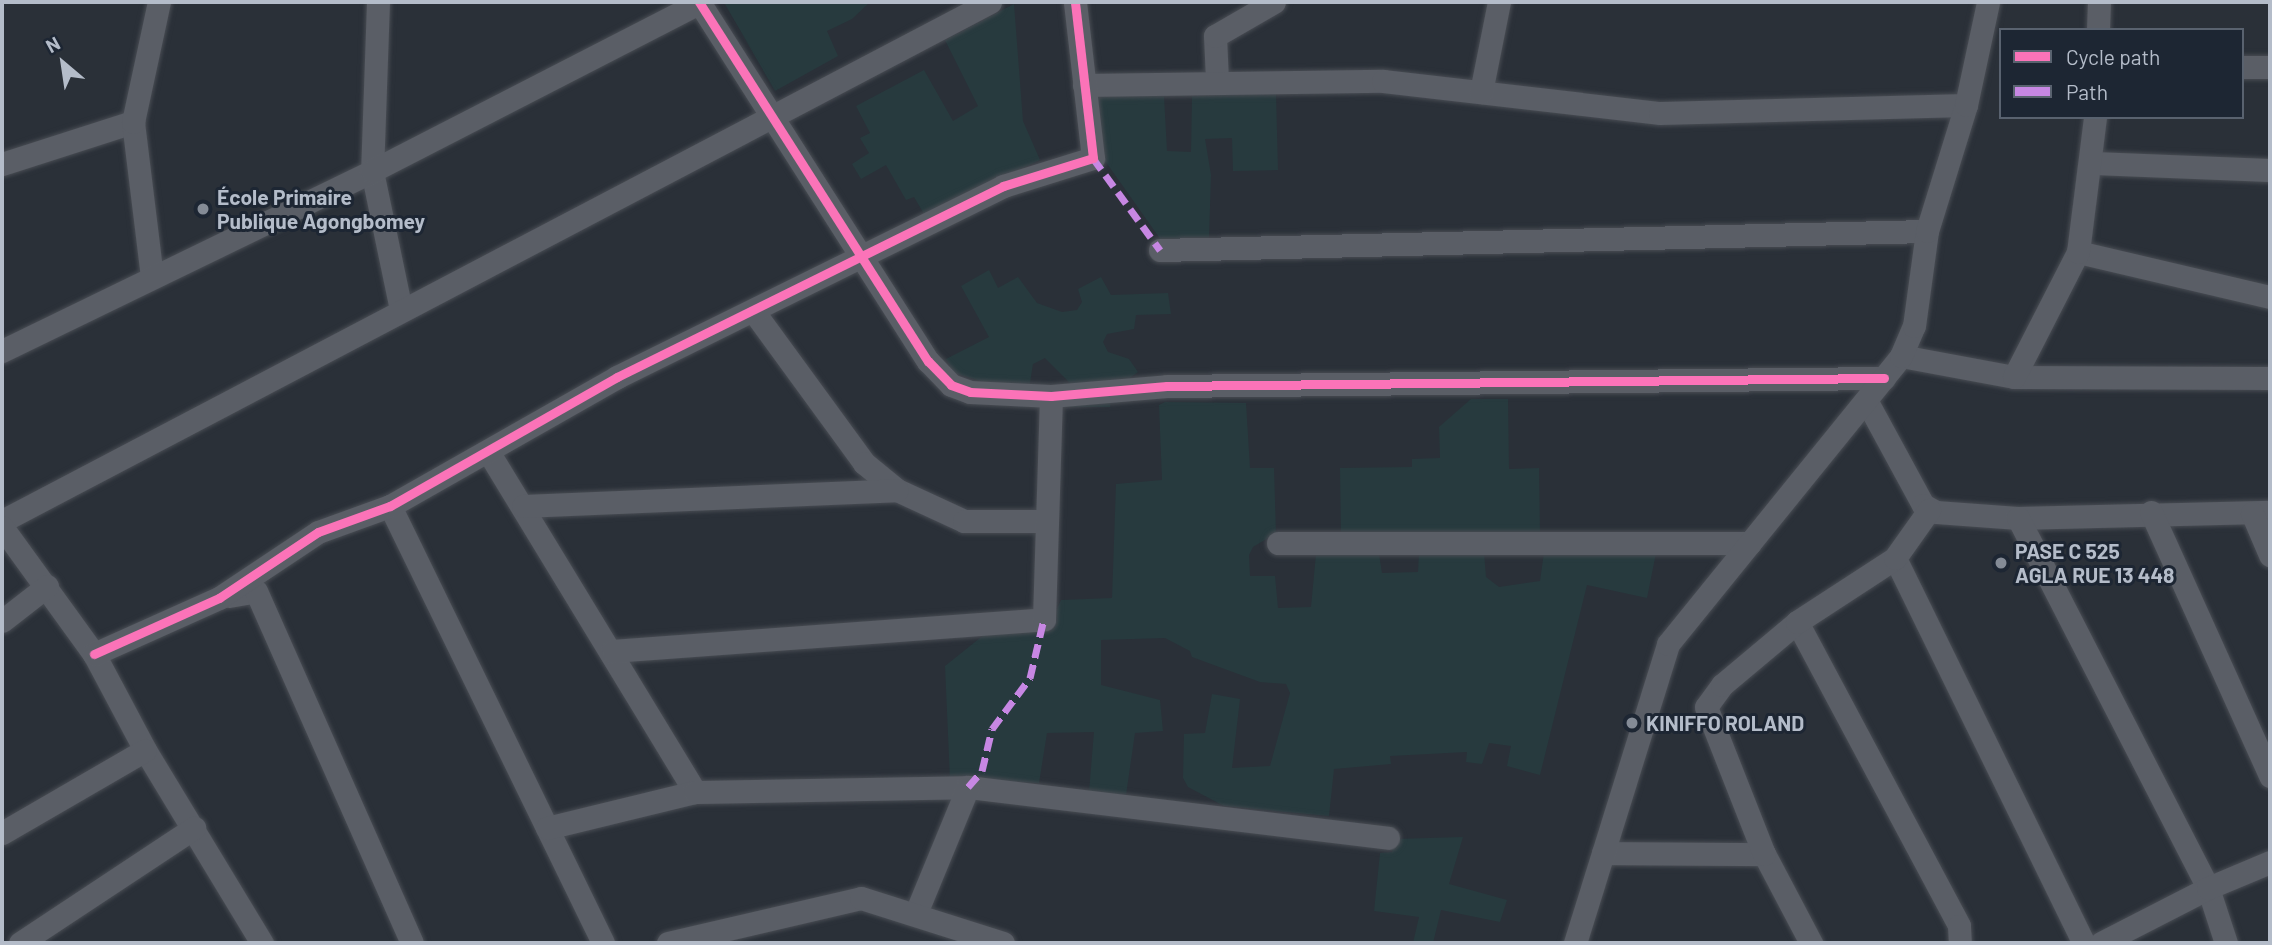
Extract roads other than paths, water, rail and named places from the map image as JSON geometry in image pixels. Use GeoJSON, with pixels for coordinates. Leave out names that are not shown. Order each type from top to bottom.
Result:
{"type":"FeatureCollection","features":[{"type":"Feature","properties":{"kind":"street"},"geometry":{"type":"LineString","coordinates":[[152,277],[133,122],[159,2]]}},
{"type":"Feature","properties":{"kind":"street"},"geometry":{"type":"LineString","coordinates":[[378,2],[372,171],[401,310]]}},
{"type":"Feature","properties":{"kind":"street"},"geometry":{"type":"LineString","coordinates":[[2,351],[372,171],[700,2],[771,120],[863,256],[928,361],[951,386],[970,392],[1051,396],[1167,386],[1884,378]]}},
{"type":"Feature","properties":{"kind":"street"},"geometry":{"type":"LineString","coordinates":[[2,521],[401,310],[771,120],[990,2]]}},
{"type":"Feature","properties":{"kind":"street"},"geometry":{"type":"LineString","coordinates":[[94,654],[219,598],[318,532],[390,506],[489,453],[617,377],[754,312],[1003,186],[1093,158],[1074,2]]}},
{"type":"Feature","properties":{"kind":"street"},"geometry":{"type":"LineString","coordinates":[[1217,80],[1215,36],[1274,2]]}},
{"type":"Feature","properties":{"kind":"street"},"geometry":{"type":"LineString","coordinates":[[1481,92],[1499,2]]}},
{"type":"Feature","properties":{"kind":"street"},"geometry":{"type":"LineString","coordinates":[[1575,943],[1668,644],[1901,356],[1914,326],[1927,230],[1966,106],[1988,2]]}},
{"type":"Feature","properties":{"kind":"street"},"geometry":{"type":"LineString","coordinates":[[2098,28],[2099,2]]}},
{"type":"Feature","properties":{"kind":"street"},"geometry":{"type":"LineString","coordinates":[[2244,67],[2270,68]]}},
{"type":"Feature","properties":{"kind":"street"},"geometry":{"type":"LineString","coordinates":[[1084,85],[1217,80],[1383,81],[1660,113],[1966,106]]}},
{"type":"Feature","properties":{"kind":"street"},"geometry":{"type":"LineString","coordinates":[[2014,377],[2078,252],[2093,163],[2095,119]]}},
{"type":"Feature","properties":{"kind":"street"},"geometry":{"type":"LineString","coordinates":[[2,164],[133,122]]}},
{"type":"Feature","properties":{"kind":"street"},"geometry":{"type":"LineString","coordinates":[[2093,163],[2270,170]]}},
{"type":"Feature","properties":{"kind":"street"},"geometry":{"type":"LineString","coordinates":[[1160,250],[1927,230]]}},
{"type":"Feature","properties":{"kind":"street"},"geometry":{"type":"LineString","coordinates":[[2078,252],[2270,297]]}},
{"type":"Feature","properties":{"kind":"street"},"geometry":{"type":"LineString","coordinates":[[754,312],[864,463],[897,491],[964,521],[1047,521]]}},
{"type":"Feature","properties":{"kind":"street"},"geometry":{"type":"LineString","coordinates":[[1901,356],[2014,377],[2270,377]]}},
{"type":"Feature","properties":{"kind":"street"},"geometry":{"type":"LineString","coordinates":[[613,651],[1044,619],[1051,396]]}},
{"type":"Feature","properties":{"kind":"street"},"geometry":{"type":"LineString","coordinates":[[1866,400],[1929,510]]}},
{"type":"Feature","properties":{"kind":"street"},"geometry":{"type":"LineString","coordinates":[[489,453],[613,651],[695,792]]}},
{"type":"Feature","properties":{"kind":"street"},"geometry":{"type":"LineString","coordinates":[[523,506],[897,491]]}},
{"type":"Feature","properties":{"kind":"street"},"geometry":{"type":"LineString","coordinates":[[390,506],[603,943]]}},
{"type":"Feature","properties":{"kind":"street"},"geometry":{"type":"LineString","coordinates":[[1929,510],[2018,519],[2151,512],[2261,513],[2270,555]]}},
{"type":"Feature","properties":{"kind":"street"},"geometry":{"type":"LineString","coordinates":[[1811,943],[1764,854],[1706,707],[1722,685],[1797,622],[1895,558],[1929,510]]}},
{"type":"Feature","properties":{"kind":"street"},"geometry":{"type":"LineString","coordinates":[[2151,512],[2270,776]]}},
{"type":"Feature","properties":{"kind":"street"},"geometry":{"type":"LineString","coordinates":[[2018,519],[2208,888],[2226,943]]}},
{"type":"Feature","properties":{"kind":"street"},"geometry":{"type":"LineString","coordinates":[[2,527],[94,654],[145,750],[194,828],[259,942]]}},
{"type":"Feature","properties":{"kind":"street"},"geometry":{"type":"LineString","coordinates":[[1278,543],[1749,543]]}},
{"type":"Feature","properties":{"kind":"street"},"geometry":{"type":"LineString","coordinates":[[1895,558],[2084,943]]}},
{"type":"Feature","properties":{"kind":"street"},"geometry":{"type":"LineString","coordinates":[[2,621],[47,586]]}},
{"type":"Feature","properties":{"kind":"street"},"geometry":{"type":"LineString","coordinates":[[219,598],[256,591],[412,943]]}},
{"type":"Feature","properties":{"kind":"street"},"geometry":{"type":"LineString","coordinates":[[1797,622],[1959,926],[1960,943]]}},
{"type":"Feature","properties":{"kind":"street"},"geometry":{"type":"LineString","coordinates":[[2,833],[145,750]]}},
{"type":"Feature","properties":{"kind":"street"},"geometry":{"type":"LineString","coordinates":[[547,828],[695,792],[968,788],[1388,838]]}},
{"type":"Feature","properties":{"kind":"street"},"geometry":{"type":"LineString","coordinates":[[916,914],[968,788]]}},
{"type":"Feature","properties":{"kind":"street"},"geometry":{"type":"LineString","coordinates":[[20,943],[194,828]]}},
{"type":"Feature","properties":{"kind":"street"},"geometry":{"type":"LineString","coordinates":[[1602,853],[1764,854]]}},
{"type":"Feature","properties":{"kind":"street"},"geometry":{"type":"LineString","coordinates":[[2101,943],[2208,888],[2270,862]]}},
{"type":"Feature","properties":{"kind":"street"},"geometry":{"type":"LineString","coordinates":[[668,943],[861,898],[1003,943]]}},
{"type":"Feature","properties":{"kind":"place","name":"École Primaire Publique Agongbomey"},"geometry":{"type":"Point","coordinates":[203,209]}},
{"type":"Feature","properties":{"kind":"place","name":"PASE C 525 AGLA RUE 13 448"},"geometry":{"type":"Point","coordinates":[2001,563]}},
{"type":"Feature","properties":{"kind":"place","name":"KINIFFO ROLAND"},"geometry":{"type":"Point","coordinates":[1632,723]}}]}
